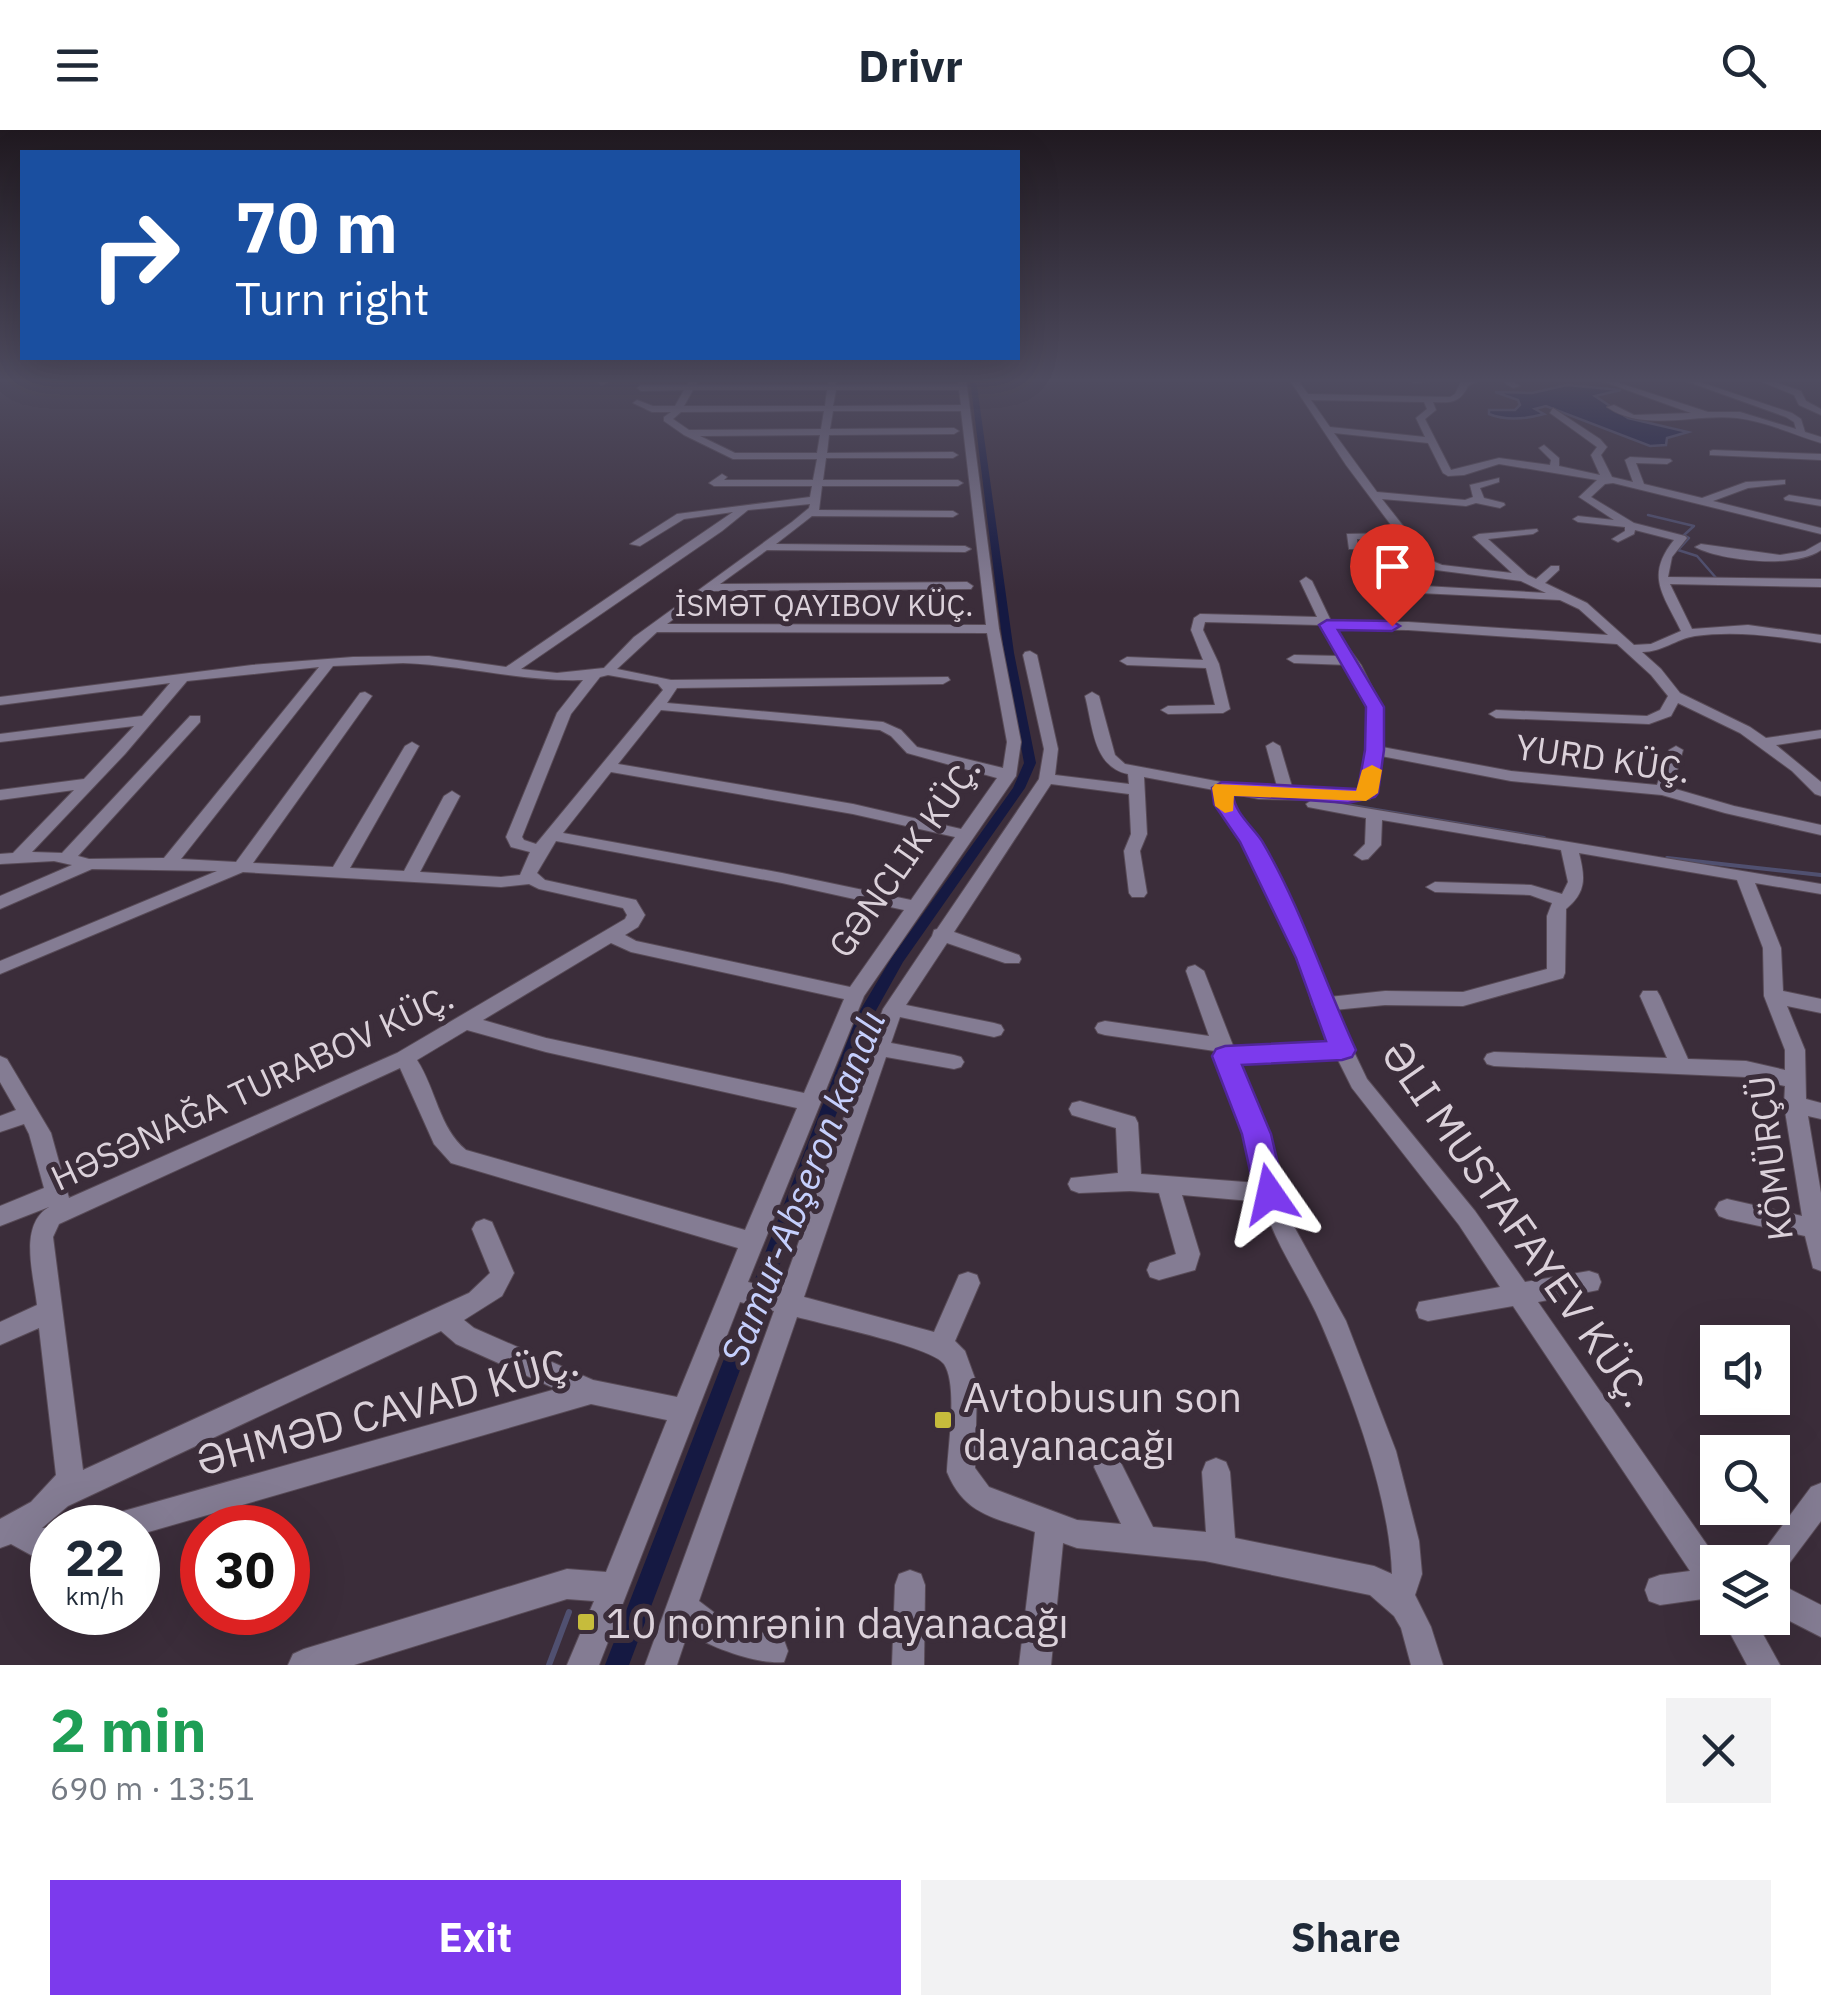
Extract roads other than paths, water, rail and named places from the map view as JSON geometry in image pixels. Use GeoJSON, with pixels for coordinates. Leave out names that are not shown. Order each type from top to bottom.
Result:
{"type":"FeatureCollection","features":[{"type":"Feature","properties":{"kind":"street"},"geometry":{"type":"LineString","coordinates":[[719,451],[728,456],[939,461],[953,455]]}},
{"type":"Feature","properties":{"kind":"street"},"geometry":{"type":"LineString","coordinates":[[822,451],[816,500],[810,513],[612,662],[564,713],[514,837],[517,843],[546,843],[782,878],[915,907]]}},
{"type":"Feature","properties":{"kind":"street","name":"GƏNCLIK KÜÇ."},"geometry":{"type":"LineString","coordinates":[[742,1291],[752,1242],[855,994],[1008,776],[1014,742],[964,451]]}},
{"type":"Feature","properties":{"kind":"street"},"geometry":{"type":"LineString","coordinates":[[1344,451],[1420,557],[1440,568],[1530,581],[1555,568]]}},
{"type":"Feature","properties":{"kind":"street"},"geometry":{"type":"LineString","coordinates":[[1434,451],[1445,471],[1452,474],[1500,460],[1554,467],[1821,531]]}},
{"type":"Feature","properties":{"kind":"street"},"geometry":{"type":"LineString","coordinates":[[1547,451],[1556,460],[1554,467]]}},
{"type":"Feature","properties":{"kind":"street"},"geometry":{"type":"LineString","coordinates":[[1599,451],[1596,455],[1606,481]]}},
{"type":"Feature","properties":{"kind":"street"},"geometry":{"type":"LineString","coordinates":[[1713,452],[1821,456]]}},
{"type":"Feature","properties":{"kind":"street"},"geometry":{"type":"LineString","coordinates":[[1641,488],[1630,460],[1667,461]]}},
{"type":"Feature","properties":{"kind":"street"},"geometry":{"type":"LineString","coordinates":[[722,476],[714,483],[958,483]]}},
{"type":"Feature","properties":{"kind":"street"},"geometry":{"type":"LineString","coordinates":[[1478,500],[1474,487],[1495,480]]}},
{"type":"Feature","properties":{"kind":"street"},"geometry":{"type":"LineString","coordinates":[[1606,481],[1584,497],[1629,525],[1630,532],[1618,539]]}},
{"type":"Feature","properties":{"kind":"street"},"geometry":{"type":"LineString","coordinates":[[1702,502],[1746,485],[1781,482]]}},
{"type":"Feature","properties":{"kind":"street"},"geometry":{"type":"LineString","coordinates":[[1375,495],[1454,503],[1478,500],[1500,505]]}},
{"type":"Feature","properties":{"kind":"street"},"geometry":{"type":"LineString","coordinates":[[1789,498],[1821,502]]}},
{"type":"Feature","properties":{"kind":"street"},"geometry":{"type":"LineString","coordinates":[[636,544],[681,516],[816,500]]}},
{"type":"Feature","properties":{"kind":"street"},"geometry":{"type":"LineString","coordinates":[[510,671],[718,530],[744,506]]}},
{"type":"Feature","properties":{"kind":"street"},"geometry":{"type":"LineString","coordinates":[[810,513],[953,514]]}},
{"type":"Feature","properties":{"kind":"street"},"geometry":{"type":"LineString","coordinates":[[1578,519],[1629,525],[1680,538],[1666,557],[1662,580],[1688,632]]}},
{"type":"Feature","properties":{"kind":"street"},"geometry":{"type":"LineString","coordinates":[[1532,531],[1479,537],[1530,581],[1590,611],[1675,696],[1730,721],[1813,775],[1821,791]]}},
{"type":"Feature","properties":{"kind":"street"},"geometry":{"type":"LineString","coordinates":[[1353,547],[1351,536],[1406,536]]}},
{"type":"Feature","properties":{"kind":"street"},"geometry":{"type":"LineString","coordinates":[[766,547],[964,549]]}},
{"type":"Feature","properties":{"kind":"street"},"geometry":{"type":"LineString","coordinates":[[1702,547],[1781,558],[1805,555],[1820,548]]}},
{"type":"Feature","properties":{"kind":"street"},"geometry":{"type":"LineString","coordinates":[[1662,580],[1821,582]]}},
{"type":"Feature","properties":{"kind":"street"},"geometry":{"type":"LineString","coordinates":[[1047,779],[1364,796],[1375,750],[1375,707],[1306,581]]}},
{"type":"Feature","properties":{"kind":"street"},"geometry":{"type":"LineString","coordinates":[[710,588],[967,586]]}},
{"type":"Feature","properties":{"kind":"street"},"geometry":{"type":"LineString","coordinates":[[1424,590],[1561,596]]}},
{"type":"Feature","properties":{"kind":"street"},"geometry":{"type":"LineString","coordinates":[[1168,710],[1224,709],[1198,630],[1200,618],[1408,626],[1653,648],[1688,632],[1757,629],[1821,640]]}},
{"type":"Feature","properties":{"kind":"street"},"geometry":{"type":"LineString","coordinates":[[655,628],[993,629]]}},
{"type":"Feature","properties":{"kind":"street"},"geometry":{"type":"LineString","coordinates":[[661,1665],[684,1607],[784,1300],[893,1009],[1047,779],[1050,749],[1030,655]]}},
{"type":"Feature","properties":{"kind":"street"},"geometry":{"type":"LineString","coordinates":[[1294,659],[1350,660]]}},
{"type":"Feature","properties":{"kind":"street"},"geometry":{"type":"LineString","coordinates":[[0,701],[328,664],[424,660],[549,676],[601,673],[669,684],[943,680]]}},
{"type":"Feature","properties":{"kind":"street"},"geometry":{"type":"LineString","coordinates":[[1126,661],[1212,664]]}},
{"type":"Feature","properties":{"kind":"street"},"geometry":{"type":"LineString","coordinates":[[168,862],[328,664]]}},
{"type":"Feature","properties":{"kind":"street"},"geometry":{"type":"LineString","coordinates":[[19,856],[181,679]]}},
{"type":"Feature","properties":{"kind":"street"},"geometry":{"type":"LineString","coordinates":[[529,879],[529,868],[546,843],[668,694],[669,684]]}},
{"type":"Feature","properties":{"kind":"street"},"geometry":{"type":"LineString","coordinates":[[0,968],[242,867],[365,696]]}},
{"type":"Feature","properties":{"kind":"street"},"geometry":{"type":"LineString","coordinates":[[1092,696],[1108,757],[1136,782],[1139,834],[1132,850],[1138,893]]}},
{"type":"Feature","properties":{"kind":"street"},"geometry":{"type":"LineString","coordinates":[[1496,714],[1649,720],[1666,713],[1675,696]]}},
{"type":"Feature","properties":{"kind":"street"},"geometry":{"type":"LineString","coordinates":[[658,706],[883,726],[912,750],[1008,776]]}},
{"type":"Feature","properties":{"kind":"street"},"geometry":{"type":"LineString","coordinates":[[66,859],[195,719]]}},
{"type":"Feature","properties":{"kind":"street"},"geometry":{"type":"LineString","coordinates":[[0,738],[146,720]]}},
{"type":"Feature","properties":{"kind":"street"},"geometry":{"type":"LineString","coordinates":[[1763,743],[1821,734]]}},
{"type":"Feature","properties":{"kind":"street"},"geometry":{"type":"LineString","coordinates":[[339,872],[412,746]]}},
{"type":"Feature","properties":{"kind":"street"},"geometry":{"type":"LineString","coordinates":[[1273,746],[1278,793]]}},
{"type":"Feature","properties":{"kind":"street","name":"YURD KÜÇ."},"geometry":{"type":"LineString","coordinates":[[1375,750],[1511,776],[1663,790],[1821,830]]}},
{"type":"Feature","properties":{"kind":"street"},"geometry":{"type":"LineString","coordinates":[[1663,790],[1676,750]]}},
{"type":"Feature","properties":{"kind":"street"},"geometry":{"type":"LineString","coordinates":[[608,766],[853,809],[967,836]]}},
{"type":"Feature","properties":{"kind":"street"},"geometry":{"type":"LineString","coordinates":[[0,795],[89,783]]}},
{"type":"Feature","properties":{"kind":"street","name":"ƏLI MUSTAFAYEV KÜÇ."},"geometry":{"type":"LineString","coordinates":[[1222,788],[1224,804],[1251,842],[1308,958],[1322,1004],[1369,1100],[1428,1167],[1522,1296],[1700,1561]]}},
{"type":"Feature","properties":{"kind":"street"},"geometry":{"type":"LineString","coordinates":[[1278,793],[1374,815],[1821,889]]}},
{"type":"Feature","properties":{"kind":"street"},"geometry":{"type":"LineString","coordinates":[[409,877],[452,796]]}},
{"type":"Feature","properties":{"kind":"street"},"geometry":{"type":"LineString","coordinates":[[1362,855],[1373,846],[1374,815]]}},
{"type":"Feature","properties":{"kind":"street"},"geometry":{"type":"LineString","coordinates":[[1322,1004],[1396,997],[1464,999],[1556,974],[1556,916],[1578,885],[1569,849]]}},
{"type":"Feature","properties":{"kind":"street"},"geometry":{"type":"LineString","coordinates":[[0,858],[66,859],[90,864],[168,862],[512,882],[529,879],[630,904],[636,915],[632,923],[613,937],[630,946],[855,994]]}},
{"type":"Feature","properties":{"kind":"street"},"geometry":{"type":"LineString","coordinates":[[0,903],[90,864]]}},
{"type":"Feature","properties":{"kind":"street","name":"KÖMÜRÇÜ"},"geometry":{"type":"LineString","coordinates":[[1744,876],[1772,948],[1774,996],[1795,1050],[1795,1105],[1821,1261]]}},
{"type":"Feature","properties":{"kind":"street"},"geometry":{"type":"LineString","coordinates":[[1435,887],[1531,890],[1566,901]]}},
{"type":"Feature","properties":{"kind":"street"},"geometry":{"type":"LineString","coordinates":[[940,934],[1012,959]]}},
{"type":"Feature","properties":{"kind":"street","name":"HƏSƏNAĞA TURABOV KÜÇ."},"geometry":{"type":"LineString","coordinates":[[62,1494],[71,1463],[48,1312],[42,1237],[43,1227],[60,1200],[404,1058],[613,937]]}},
{"type":"Feature","properties":{"kind":"street"},"geometry":{"type":"LineString","coordinates":[[1195,972],[1215,1016],[1256,1134],[1280,1222],[1332,1321],[1382,1451],[1404,1541],[1406,1574],[1400,1596]]}},
{"type":"Feature","properties":{"kind":"street"},"geometry":{"type":"LineString","coordinates":[[1650,996],[1681,1067]]}},
{"type":"Feature","properties":{"kind":"street"},"geometry":{"type":"LineString","coordinates":[[1774,996],[1821,1006]]}},
{"type":"Feature","properties":{"kind":"street"},"geometry":{"type":"LineString","coordinates":[[893,1009],[994,1030]]}},
{"type":"Feature","properties":{"kind":"street"},"geometry":{"type":"LineString","coordinates":[[469,1023],[546,1045],[811,1104]]}},
{"type":"Feature","properties":{"kind":"street"},"geometry":{"type":"LineString","coordinates":[[1105,1028],[1224,1050],[1342,1050]]}},
{"type":"Feature","properties":{"kind":"street"},"geometry":{"type":"LineString","coordinates":[[878,1048],[954,1062]]}},
{"type":"Feature","properties":{"kind":"street"},"geometry":{"type":"LineString","coordinates":[[404,1058],[422,1082],[439,1136],[449,1151],[459,1157],[752,1242]]}},
{"type":"Feature","properties":{"kind":"street"},"geometry":{"type":"LineString","coordinates":[[1494,1059],[1746,1070],[1793,1080]]}},
{"type":"Feature","properties":{"kind":"street"},"geometry":{"type":"LineString","coordinates":[[0,1066],[40,1133],[60,1200],[0,1216]]}},
{"type":"Feature","properties":{"kind":"street"},"geometry":{"type":"LineString","coordinates":[[1795,1105],[1821,1110]]}},
{"type":"Feature","properties":{"kind":"street"},"geometry":{"type":"LineString","coordinates":[[1080,1109],[1127,1123],[1130,1182]]}},
{"type":"Feature","properties":{"kind":"street"},"geometry":{"type":"LineString","coordinates":[[0,1124],[29,1114]]}},
{"type":"Feature","properties":{"kind":"street"},"geometry":{"type":"LineString","coordinates":[[1080,1184],[1130,1182],[1270,1194]]}},
{"type":"Feature","properties":{"kind":"street"},"geometry":{"type":"LineString","coordinates":[[1159,1270],[1180,1268],[1187,1264],[1188,1254],[1167,1184]]}},
{"type":"Feature","properties":{"kind":"street"},"geometry":{"type":"LineString","coordinates":[[1727,1210],[1813,1228]]}},
{"type":"Feature","properties":{"kind":"street"},"geometry":{"type":"LineString","coordinates":[[8,1530],[62,1494],[479,1300],[501,1280],[502,1274],[484,1229]]}},
{"type":"Feature","properties":{"kind":"street"},"geometry":{"type":"LineString","coordinates":[[1428,1310],[1589,1282]]}},
{"type":"Feature","properties":{"kind":"street"},"geometry":{"type":"LineString","coordinates":[[941,1345],[968,1283]]}},
{"type":"Feature","properties":{"kind":"street"},"geometry":{"type":"LineString","coordinates":[[583,1665],[685,1410],[742,1291],[941,1345],[956,1359],[962,1373],[961,1472],[978,1497],[1050,1526],[1089,1536],[1143,1538],[1222,1550],[1374,1580],[1400,1596],[1414,1622],[1427,1665]]}},
{"type":"Feature","properties":{"kind":"street"},"geometry":{"type":"LineString","coordinates":[[0,1334],[48,1312]]}},
{"type":"Feature","properties":{"kind":"street"},"geometry":{"type":"LineString","coordinates":[[443,1318],[466,1336],[591,1392]]}},
{"type":"Feature","properties":{"kind":"street","name":"ƏHMƏD CAVAD KÜÇ."},"geometry":{"type":"LineString","coordinates":[[160,1515],[591,1392],[685,1410]]}},
{"type":"Feature","properties":{"kind":"street"},"geometry":{"type":"LineString","coordinates":[[1108,1467],[1143,1538]]}},
{"type":"Feature","properties":{"kind":"street"},"geometry":{"type":"LineString","coordinates":[[1216,1472],[1222,1550]]}},
{"type":"Feature","properties":{"kind":"street"},"geometry":{"type":"LineString","coordinates":[[1785,1545],[1821,1496]]}},
{"type":"Feature","properties":{"kind":"street"},"geometry":{"type":"LineString","coordinates":[[1034,1665],[1050,1526]]}},
{"type":"Feature","properties":{"kind":"street"},"geometry":{"type":"LineString","coordinates":[[304,1665],[567,1584],[613,1587]]}},
{"type":"Feature","properties":{"kind":"street"},"geometry":{"type":"LineString","coordinates":[[908,1665],[910,1585]]}},
{"type":"Feature","properties":{"kind":"street"},"geometry":{"type":"LineString","coordinates":[[1660,1590],[1700,1586]]}},
{"type":"Feature","properties":{"kind":"street"},"geometry":{"type":"LineString","coordinates":[[1790,1605],[1821,1622]]}},
{"type":"Feature","properties":{"kind":"street"},"geometry":{"type":"LineString","coordinates":[[684,1607],[696,1622],[719,1636],[773,1651]]}},
{"type":"Feature","properties":{"kind":"street"},"geometry":{"type":"LineString","coordinates":[[1747,1635],[1764,1665]]}},
{"type":"Feature","properties":{"kind":"waterway","name":"Samur-Abşeron kanalı"},"geometry":{"type":"LineString","coordinates":[[617,1665],[866,1014],[897,960],[1019,788],[1030,763],[1009,653],[982,451]]}},
{"type":"Feature","properties":{"kind":"waterway"},"geometry":{"type":"LineString","coordinates":[[1648,515],[1694,526],[1684,535],[1689,538],[1678,550],[1697,556],[1717,579]]}},
{"type":"Feature","properties":{"kind":"waterway"},"geometry":{"type":"LineString","coordinates":[[1316,800],[1544,838]]}},
{"type":"Feature","properties":{"kind":"waterway"},"geometry":{"type":"LineString","coordinates":[[1667,858],[1821,875]]}},
{"type":"Feature","properties":{"kind":"waterway"},"geometry":{"type":"LineString","coordinates":[[549,1665],[569,1612]]}},
{"type":"Feature","properties":{"kind":"place","name":"Avtobusun son dayanacağı"},"geometry":{"type":"Point","coordinates":[943,1420]}},
{"type":"Feature","properties":{"kind":"place","name":"10 nomrənin dayanacağı"},"geometry":{"type":"Point","coordinates":[586,1622]}}]}
